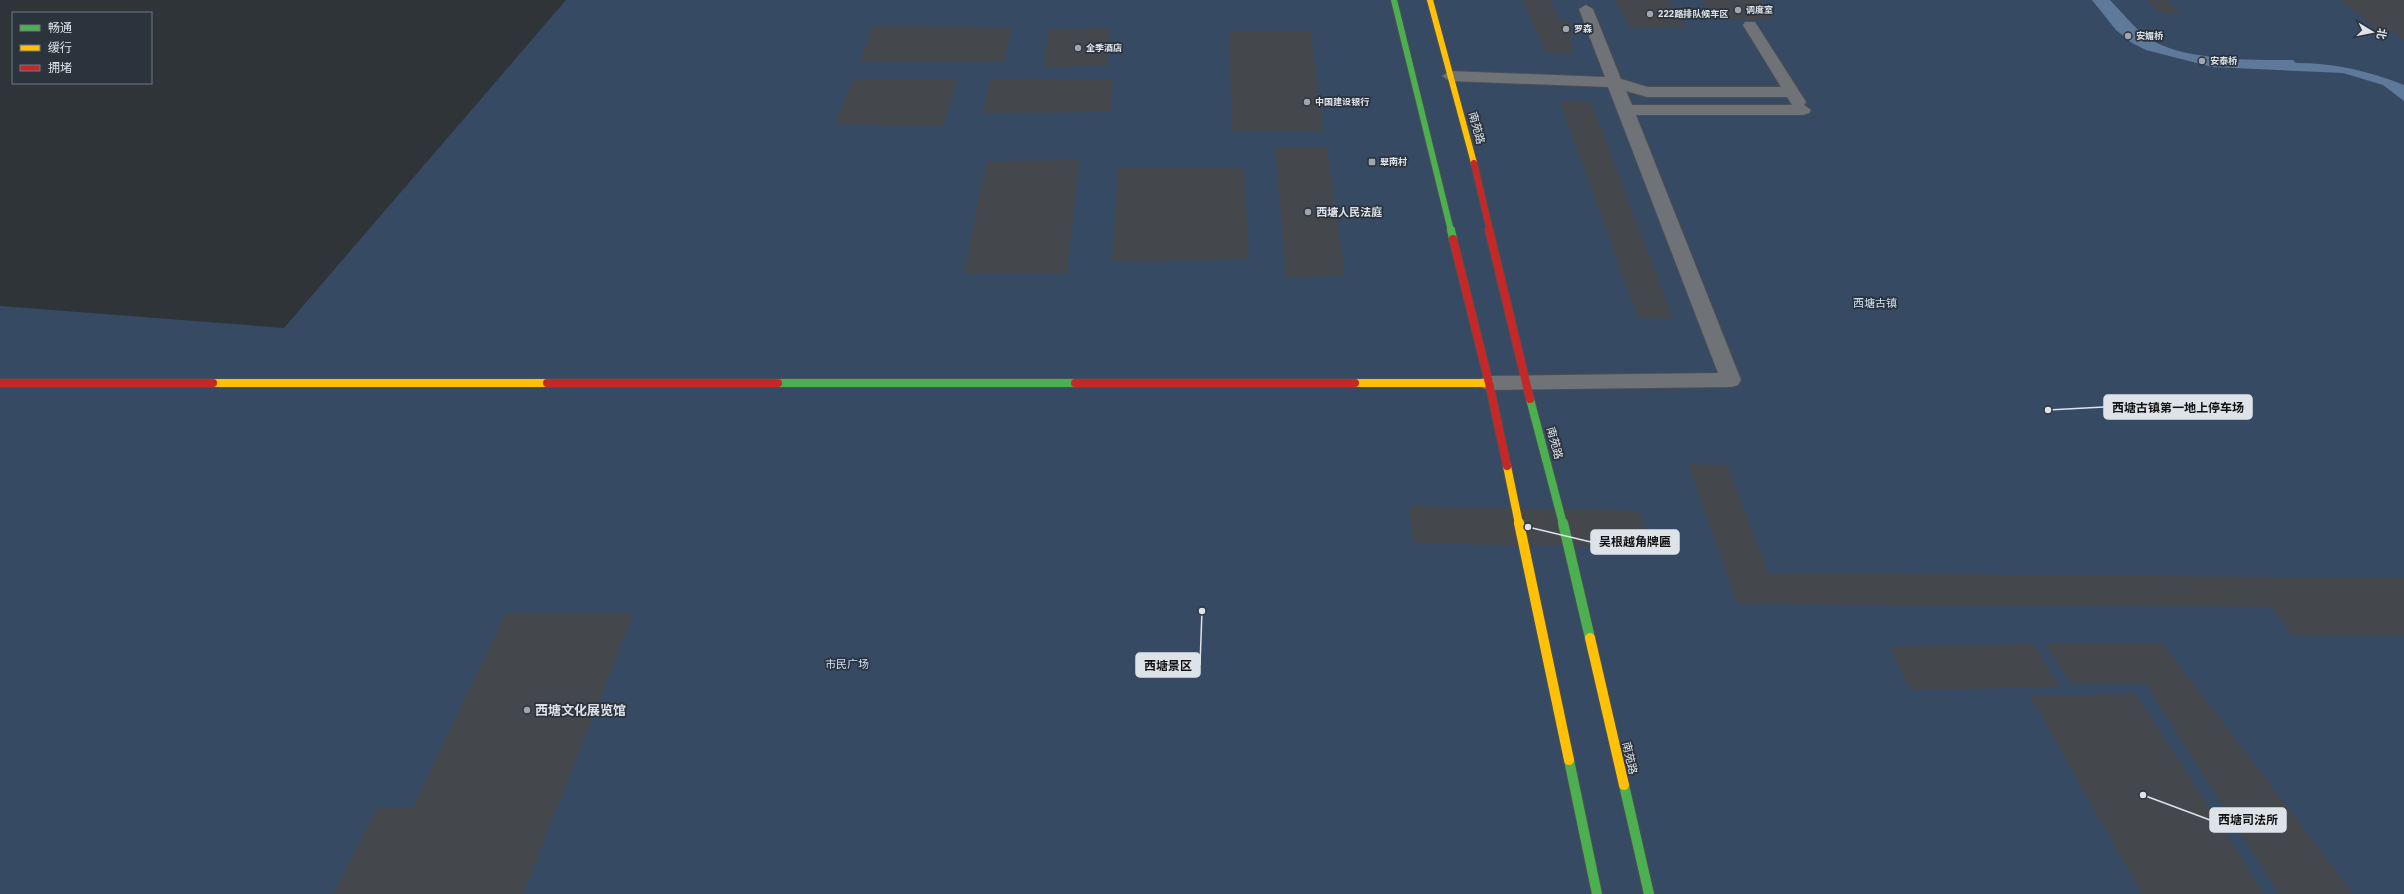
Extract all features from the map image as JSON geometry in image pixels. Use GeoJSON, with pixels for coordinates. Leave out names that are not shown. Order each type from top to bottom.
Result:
{"type":"FeatureCollection","features":[{"type":"Feature","properties":{"kind":"main road"},"geometry":{"type":"LineString","coordinates":[[1394,0],[1489,383],[1597,894]]}},
{"type":"Feature","properties":{"kind":"main road","name":"南苑路"},"geometry":{"type":"LineString","coordinates":[[1430,0],[1477,172],[1513,334],[1556,494],[1649,894]]}},
{"type":"Feature","properties":{"kind":"main road"},"geometry":{"type":"LineString","coordinates":[[0,383],[1489,383]]}},
{"type":"Feature","properties":{"kind":"lane"},"geometry":{"type":"LineString","coordinates":[[1489,383],[1732,380],[1586,9]]}},
{"type":"Feature","properties":{"kind":"lane"},"geometry":{"type":"LineString","coordinates":[[1626,110],[1803,110],[1750,25]]}},
{"type":"Feature","properties":{"kind":"lane"},"geometry":{"type":"LineString","coordinates":[[1450,76],[1615,82],[1646,92],[1791,92]]}},
{"type":"Feature","properties":{"kind":"green space"},"geometry":{"type":"Polygon","coordinates":[[[566,0],[2404,0],[2404,894],[0,894],[0,306],[284,328],[566,0]]]}},
{"type":"Feature","properties":{"kind":"shaded area"},"geometry":{"type":"Polygon","coordinates":[[[2092,0],[2110,0],[2132,24],[2147,37],[2161,45],[2178,51],[2217,58],[2293,60],[2296,63],[2324,64],[2352,69],[2404,85],[2404,101],[2383,85],[2343,73],[2212,67],[2146,50],[2132,43],[2116,30],[2092,0]]]}},
{"type":"Feature","properties":{"kind":"building"},"geometry":{"type":"Polygon","coordinates":[[[1522,0],[1550,0],[1559,21],[1572,23],[1571,53],[1546,53],[1522,0]]]}},
{"type":"Feature","properties":{"kind":"building","name":"222路排队候车区"},"geometry":{"type":"Polygon","coordinates":[[[1615,0],[1669,0],[1686,27],[1630,28],[1615,0]]]}},
{"type":"Feature","properties":{"kind":"building","name":"调度室"},"geometry":{"type":"Polygon","coordinates":[[[1702,0],[1761,0],[1774,19],[1714,20],[1702,0]]]}},
{"type":"Feature","properties":{"kind":"building"},"geometry":{"type":"Polygon","coordinates":[[[2147,0],[2167,0],[2181,13],[2161,13],[2147,0]]]}},
{"type":"Feature","properties":{"kind":"building"},"geometry":{"type":"Polygon","coordinates":[[[2340,0],[2404,0],[2404,40],[2392,31],[2380,31],[2340,0]]]}},
{"type":"Feature","properties":{"kind":"building"},"geometry":{"type":"Polygon","coordinates":[[[873,26],[1012,27],[1004,61],[860,61],[873,26]]]}},
{"type":"Feature","properties":{"kind":"building","name":"全季酒店"},"geometry":{"type":"Polygon","coordinates":[[[1110,28],[1107,66],[1044,67],[1049,29],[1110,28]]]}},
{"type":"Feature","properties":{"kind":"building"},"geometry":{"type":"Polygon","coordinates":[[[1229,31],[1311,31],[1323,132],[1232,132],[1229,31]]]}},
{"type":"Feature","properties":{"kind":"building"},"geometry":{"type":"Polygon","coordinates":[[[854,79],[957,80],[943,126],[835,124],[854,79]]]}},
{"type":"Feature","properties":{"kind":"building"},"geometry":{"type":"Polygon","coordinates":[[[1113,79],[1110,112],[982,113],[990,80],[1113,79]]]}},
{"type":"Feature","properties":{"kind":"building"},"geometry":{"type":"Polygon","coordinates":[[[1560,102],[1591,102],[1673,319],[1638,318],[1560,102]]]}},
{"type":"Feature","properties":{"kind":"building","name":"西塘人民法庭"},"geometry":{"type":"Polygon","coordinates":[[[1275,148],[1327,148],[1345,276],[1286,277],[1275,148]]]}},
{"type":"Feature","properties":{"kind":"building"},"geometry":{"type":"Polygon","coordinates":[[[1079,160],[1067,273],[964,273],[986,161],[1079,160]]]}},
{"type":"Feature","properties":{"kind":"building"},"geometry":{"type":"Polygon","coordinates":[[[1118,168],[1244,168],[1249,260],[1112,261],[1118,168]]]}},
{"type":"Feature","properties":{"kind":"building"},"geometry":{"type":"Polygon","coordinates":[[[1688,464],[1727,465],[1768,573],[2404,578],[2404,635],[2291,635],[2271,607],[1737,604],[1688,464]]]}},
{"type":"Feature","properties":{"kind":"building"},"geometry":{"type":"Polygon","coordinates":[[[1409,506],[1639,511],[1650,548],[1413,543],[1409,506]]]}},
{"type":"Feature","properties":{"kind":"building","name":"西塘文化展览馆"},"geometry":{"type":"Polygon","coordinates":[[[505,614],[633,614],[523,894],[333,894],[377,807],[413,807],[505,614]]]}},
{"type":"Feature","properties":{"kind":"building"},"geometry":{"type":"Polygon","coordinates":[[[2034,644],[2059,687],[1910,690],[1889,647],[2034,644]]]}},
{"type":"Feature","properties":{"kind":"building"},"geometry":{"type":"Polygon","coordinates":[[[2045,644],[2163,644],[2353,894],[2279,894],[2146,684],[2070,683],[2045,644]]]}},
{"type":"Feature","properties":{"kind":"building"},"geometry":{"type":"Polygon","coordinates":[[[2136,694],[2264,894],[2142,894],[2030,696],[2136,694]]]}},
{"type":"Feature","properties":{"kind":"traffic: fast"},"geometry":{"type":"LineString","coordinates":[[1394,0],[1453,239]]}},
{"type":"Feature","properties":{"kind":"traffic: fast"},"geometry":{"type":"LineString","coordinates":[[778,383],[1075,383]]}},
{"type":"Feature","properties":{"kind":"traffic: fast"},"geometry":{"type":"LineString","coordinates":[[1530,399],[1556,494],[1590,638]]}},
{"type":"Feature","properties":{"kind":"traffic: fast"},"geometry":{"type":"LineString","coordinates":[[1569,760],[1597,894]]}},
{"type":"Feature","properties":{"kind":"traffic: fast"},"geometry":{"type":"LineString","coordinates":[[1624,785],[1649,894]]}},
{"type":"Feature","properties":{"kind":"traffic: slow"},"geometry":{"type":"LineString","coordinates":[[1430,0],[1474,163]]}},
{"type":"Feature","properties":{"kind":"traffic: slow"},"geometry":{"type":"LineString","coordinates":[[213,383],[547,383]]}},
{"type":"Feature","properties":{"kind":"traffic: slow"},"geometry":{"type":"LineString","coordinates":[[1355,383],[1489,383]]}},
{"type":"Feature","properties":{"kind":"traffic: slow"},"geometry":{"type":"LineString","coordinates":[[1507,466],[1569,760]]}},
{"type":"Feature","properties":{"kind":"traffic: slow"},"geometry":{"type":"LineString","coordinates":[[1590,638],[1624,785]]}},
{"type":"Feature","properties":{"kind":"traffic: jam"},"geometry":{"type":"LineString","coordinates":[[1474,163],[1513,334],[1530,399]]}},
{"type":"Feature","properties":{"kind":"traffic: jam"},"geometry":{"type":"LineString","coordinates":[[1453,239],[1489,383],[1507,466]]}},
{"type":"Feature","properties":{"kind":"traffic: jam"},"geometry":{"type":"LineString","coordinates":[[0,383],[213,383]]}},
{"type":"Feature","properties":{"kind":"traffic: jam"},"geometry":{"type":"LineString","coordinates":[[547,383],[778,383]]}},
{"type":"Feature","properties":{"kind":"traffic: jam"},"geometry":{"type":"LineString","coordinates":[[1075,383],[1355,383]]}},
{"type":"Feature","properties":{"kind":"place","name":"调度室"},"geometry":{"type":"Point","coordinates":[1738,10]}},
{"type":"Feature","properties":{"kind":"place","name":"222路排队候车区"},"geometry":{"type":"Point","coordinates":[1650,14]}},
{"type":"Feature","properties":{"kind":"place","name":"罗森"},"geometry":{"type":"Point","coordinates":[1566,29]}},
{"type":"Feature","properties":{"kind":"place","name":"安媚桥"},"geometry":{"type":"Point","coordinates":[2128,36]}},
{"type":"Feature","properties":{"kind":"place","name":"全季酒店"},"geometry":{"type":"Point","coordinates":[1078,48]}},
{"type":"Feature","properties":{"kind":"place","name":"安泰桥"},"geometry":{"type":"Point","coordinates":[2202,61]}},
{"type":"Feature","properties":{"kind":"place","name":"中国建设银行"},"geometry":{"type":"Point","coordinates":[1307,102]}},
{"type":"Feature","properties":{"kind":"place","name":"翠南村"},"geometry":{"type":"Point","coordinates":[1372,162]}},
{"type":"Feature","properties":{"kind":"place","name":"西塘人民法庭"},"geometry":{"type":"Point","coordinates":[1308,212]}},
{"type":"Feature","properties":{"kind":"place","name":"西塘古镇第一地上停车场"},"geometry":{"type":"Point","coordinates":[2048,410]}},
{"type":"Feature","properties":{"kind":"place","name":"吴根越角牌匾"},"geometry":{"type":"Point","coordinates":[1528,527]}},
{"type":"Feature","properties":{"kind":"place","name":"西塘景区"},"geometry":{"type":"Point","coordinates":[1202,611]}},
{"type":"Feature","properties":{"kind":"place","name":"西塘文化展览馆"},"geometry":{"type":"Point","coordinates":[527,710]}},
{"type":"Feature","properties":{"kind":"place","name":"西塘司法所"},"geometry":{"type":"Point","coordinates":[2143,795]}},
{"type":"Feature","properties":{"kind":"park label","name":"西塘古镇"},"geometry":{"type":"Point","coordinates":[1875,303]}},
{"type":"Feature","properties":{"kind":"park label","name":"市民广场"},"geometry":{"type":"Point","coordinates":[847,664]}}]}
